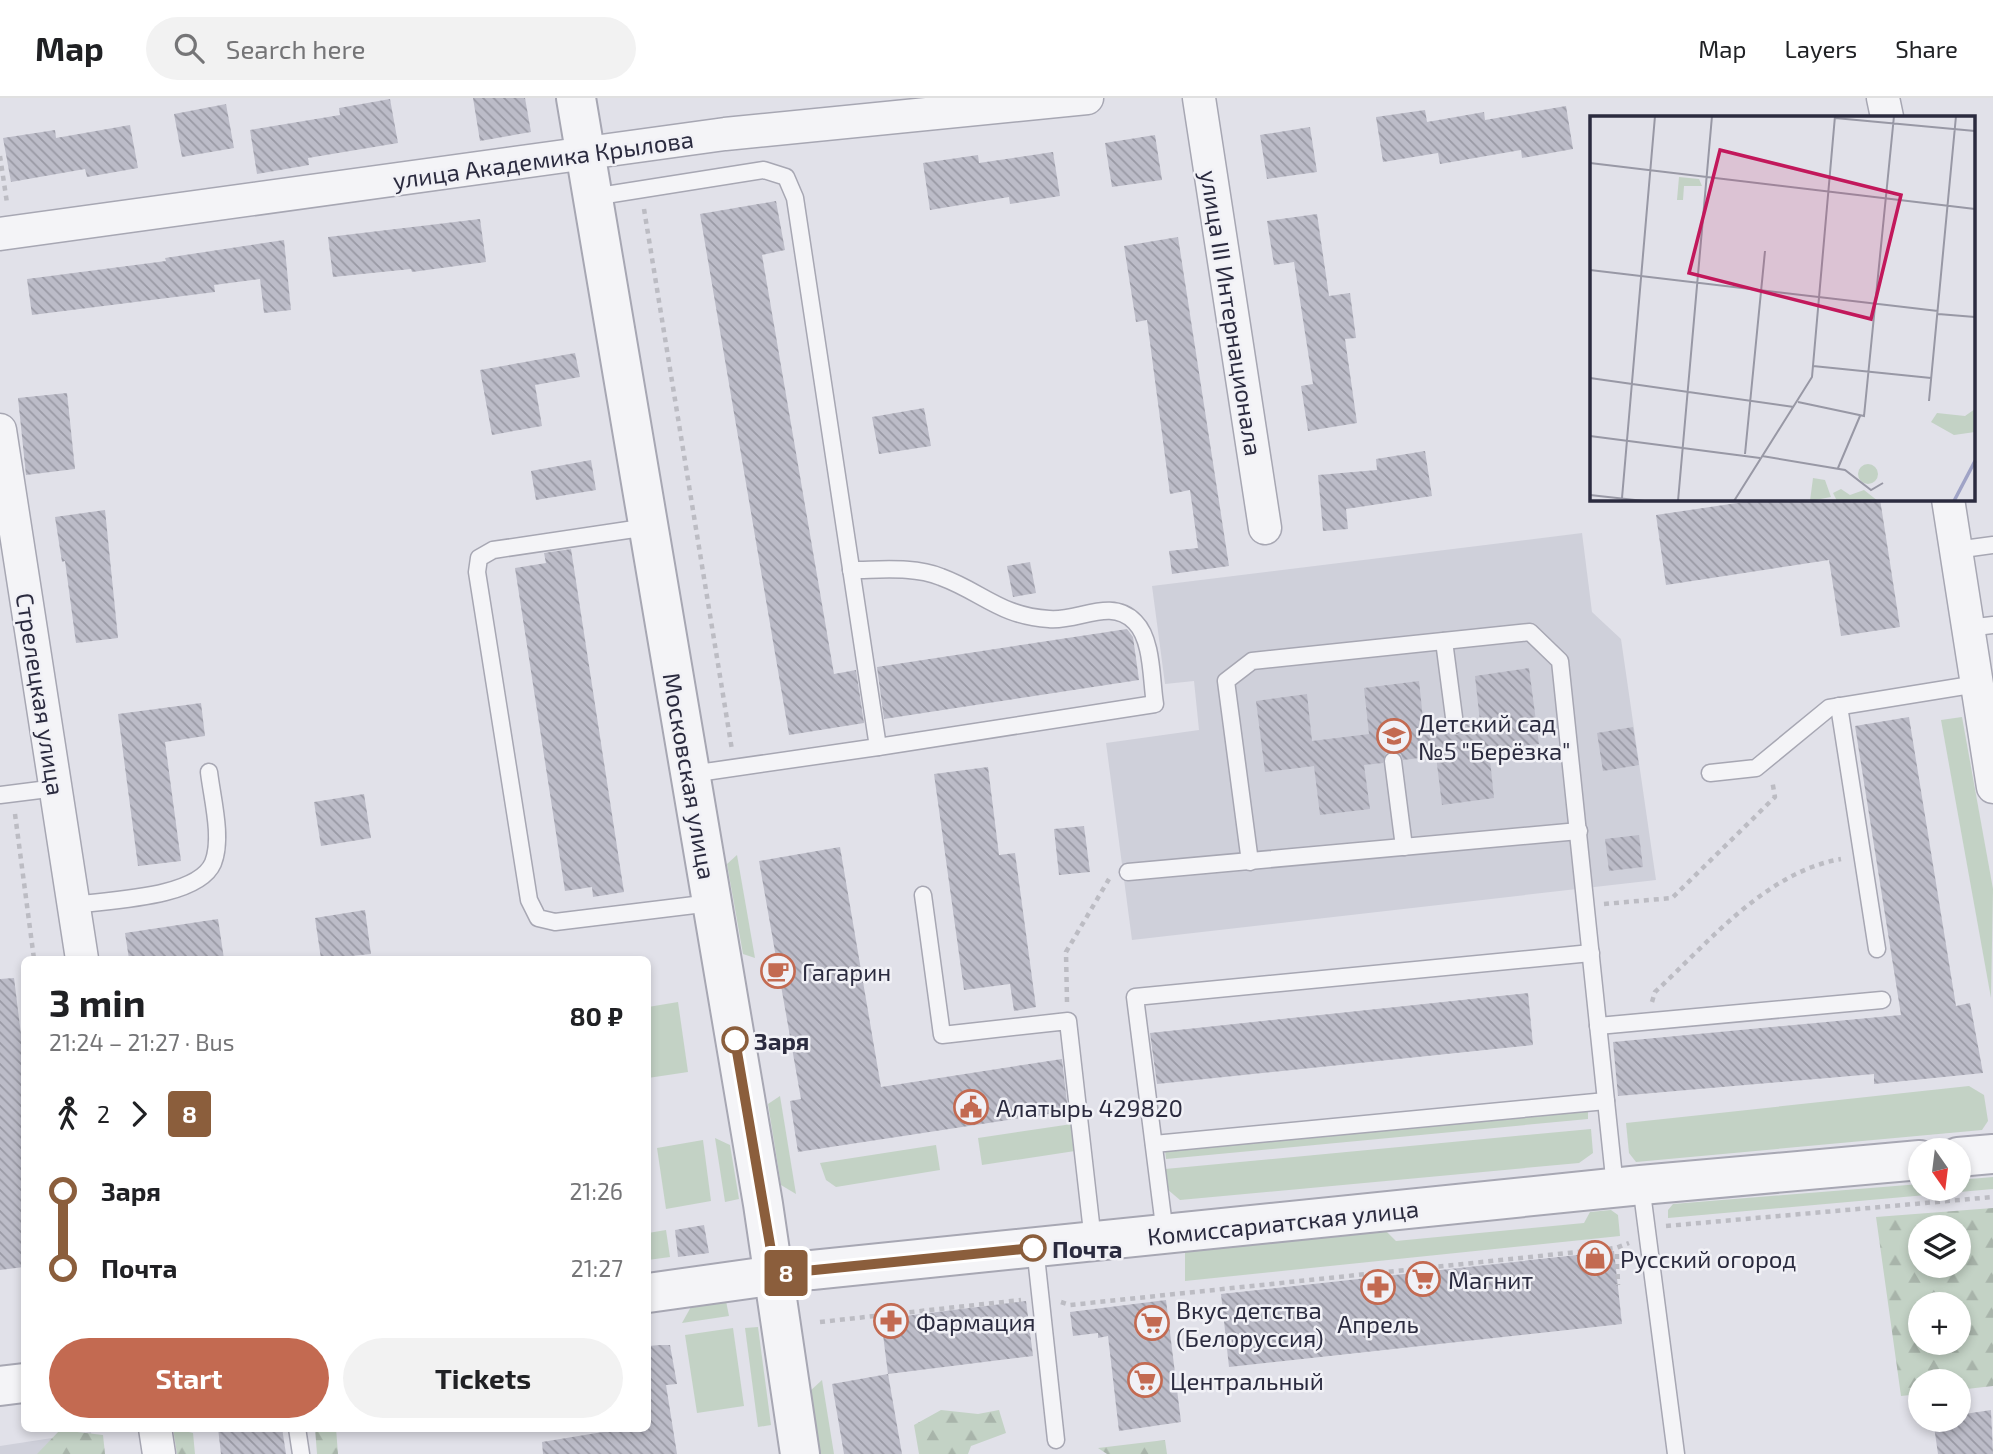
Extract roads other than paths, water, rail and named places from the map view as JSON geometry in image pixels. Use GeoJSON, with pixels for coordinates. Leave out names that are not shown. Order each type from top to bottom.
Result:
{"type":"FeatureCollection","features":[{"type":"Feature","properties":{"kind":"street","name":"Московская улица"},"geometry":{"type":"LineString","coordinates":[[576,98],[775,1274],[800,1454]]}},
{"type":"Feature","properties":{"kind":"street","name":"улица Академика Крылова"},"geometry":{"type":"LineString","coordinates":[[5,234],[725,134],[1087,98]]}},
{"type":"Feature","properties":{"kind":"street","name":"улица III Интернационала"},"geometry":{"type":"LineString","coordinates":[[1199,98],[1265,528]]}},
{"type":"Feature","properties":{"kind":"street"},"geometry":{"type":"LineString","coordinates":[[1884,98],[1886,116]]}},
{"type":"Feature","properties":{"kind":"street","name":"Стрелецкая улица"},"geometry":{"type":"LineString","coordinates":[[0,430],[82,956]]}},
{"type":"Feature","properties":{"kind":"street"},"geometry":{"type":"LineString","coordinates":[[1948,500],[1956,550],[1980,626],[1977,684],[1993,787]]}},
{"type":"Feature","properties":{"kind":"street"},"geometry":{"type":"LineString","coordinates":[[1971,1156],[1993,1154]]}},
{"type":"Feature","properties":{"kind":"street","name":"Комиссариатская улица"},"geometry":{"type":"LineString","coordinates":[[651,1293],[775,1274],[1628,1186],[1908,1161]]}},
{"type":"Feature","properties":{"kind":"street"},"geometry":{"type":"LineString","coordinates":[[0,1386],[21,1383]]}},
{"type":"Feature","properties":{"kind":"street"},"geometry":{"type":"LineString","coordinates":[[156,1432],[159,1454]]}},
{"type":"Feature","properties":{"kind":"lane"},"geometry":{"type":"LineString","coordinates":[[593,197],[765,170],[786,177],[796,198],[878,747]]}},
{"type":"Feature","properties":{"kind":"lane"},"geometry":{"type":"LineString","coordinates":[[648,527],[493,550],[479,558],[477,572],[529,900],[538,918],[555,922],[711,902]]}},
{"type":"Feature","properties":{"kind":"lane"},"geometry":{"type":"LineString","coordinates":[[1956,550],[1993,545]]}},
{"type":"Feature","properties":{"kind":"lane"},"geometry":{"type":"LineString","coordinates":[[690,774],[1155,704],[1144,634],[1135,621],[1118,611],[1100,610],[1076,617],[1050,620],[1003,610],[941,576],[908,570],[851,570]]}},
{"type":"Feature","properties":{"kind":"lane"},"geometry":{"type":"LineString","coordinates":[[1250,862],[1226,681],[1252,661],[1530,632],[1560,661],[1606,1101],[1628,1186],[1648,1234],[1676,1454]]}},
{"type":"Feature","properties":{"kind":"lane"},"geometry":{"type":"LineString","coordinates":[[1444,641],[1455,725]]}},
{"type":"Feature","properties":{"kind":"lane"},"geometry":{"type":"LineString","coordinates":[[1710,774],[1756,768],[1829,708],[1977,684]]}},
{"type":"Feature","properties":{"kind":"lane"},"geometry":{"type":"LineString","coordinates":[[1839,706],[1877,949]]}},
{"type":"Feature","properties":{"kind":"lane"},"geometry":{"type":"LineString","coordinates":[[1392,761],[1404,847]]}},
{"type":"Feature","properties":{"kind":"lane"},"geometry":{"type":"LineString","coordinates":[[74,905],[172,891],[201,880],[214,862],[216,835],[209,772]]}},
{"type":"Feature","properties":{"kind":"lane"},"geometry":{"type":"LineString","coordinates":[[6,794],[56,788]]}},
{"type":"Feature","properties":{"kind":"lane"},"geometry":{"type":"LineString","coordinates":[[1128,872],[1579,831]]}},
{"type":"Feature","properties":{"kind":"lane"},"geometry":{"type":"LineString","coordinates":[[923,895],[942,1035],[1068,1021],[1093,1241]]}},
{"type":"Feature","properties":{"kind":"lane"},"geometry":{"type":"LineString","coordinates":[[1164,1234],[1135,997],[1591,953]]}},
{"type":"Feature","properties":{"kind":"lane"},"geometry":{"type":"LineString","coordinates":[[1598,1026],[1882,1000]]}},
{"type":"Feature","properties":{"kind":"lane"},"geometry":{"type":"LineString","coordinates":[[1154,1144],[1606,1101]]}},
{"type":"Feature","properties":{"kind":"lane"},"geometry":{"type":"LineString","coordinates":[[1035,1247],[1056,1440]]}},
{"type":"Feature","properties":{"kind":"lane"},"geometry":{"type":"LineString","coordinates":[[298,1432],[301,1454]]}},
{"type":"Feature","properties":{"kind":"place","name":"Детский сад №5 \"Берёзка\""},"geometry":{"type":"Point","coordinates":[1394,736]}},
{"type":"Feature","properties":{"kind":"place","name":"Гагарин"},"geometry":{"type":"Point","coordinates":[778,971]}},
{"type":"Feature","properties":{"kind":"place","name":"Заря"},"geometry":{"type":"Point","coordinates":[735,1040]}},
{"type":"Feature","properties":{"kind":"place","name":"Алатырь 429820"},"geometry":{"type":"Point","coordinates":[971,1107]}},
{"type":"Feature","properties":{"kind":"place","name":"Почта"},"geometry":{"type":"Point","coordinates":[1033,1248]}},
{"type":"Feature","properties":{"kind":"place","name":"Русский огород"},"geometry":{"type":"Point","coordinates":[1595,1258]}},
{"type":"Feature","properties":{"kind":"place","name":"Магнит"},"geometry":{"type":"Point","coordinates":[1423,1279]}},
{"type":"Feature","properties":{"kind":"place","name":"Апрель"},"geometry":{"type":"Point","coordinates":[1378,1287]}},
{"type":"Feature","properties":{"kind":"place","name":"Фармация"},"geometry":{"type":"Point","coordinates":[891,1321]}},
{"type":"Feature","properties":{"kind":"place","name":"Вкус детства (Белоруссия)"},"geometry":{"type":"Point","coordinates":[1152,1323]}},
{"type":"Feature","properties":{"kind":"place","name":"Центральный"},"geometry":{"type":"Point","coordinates":[1145,1380]}}]}
